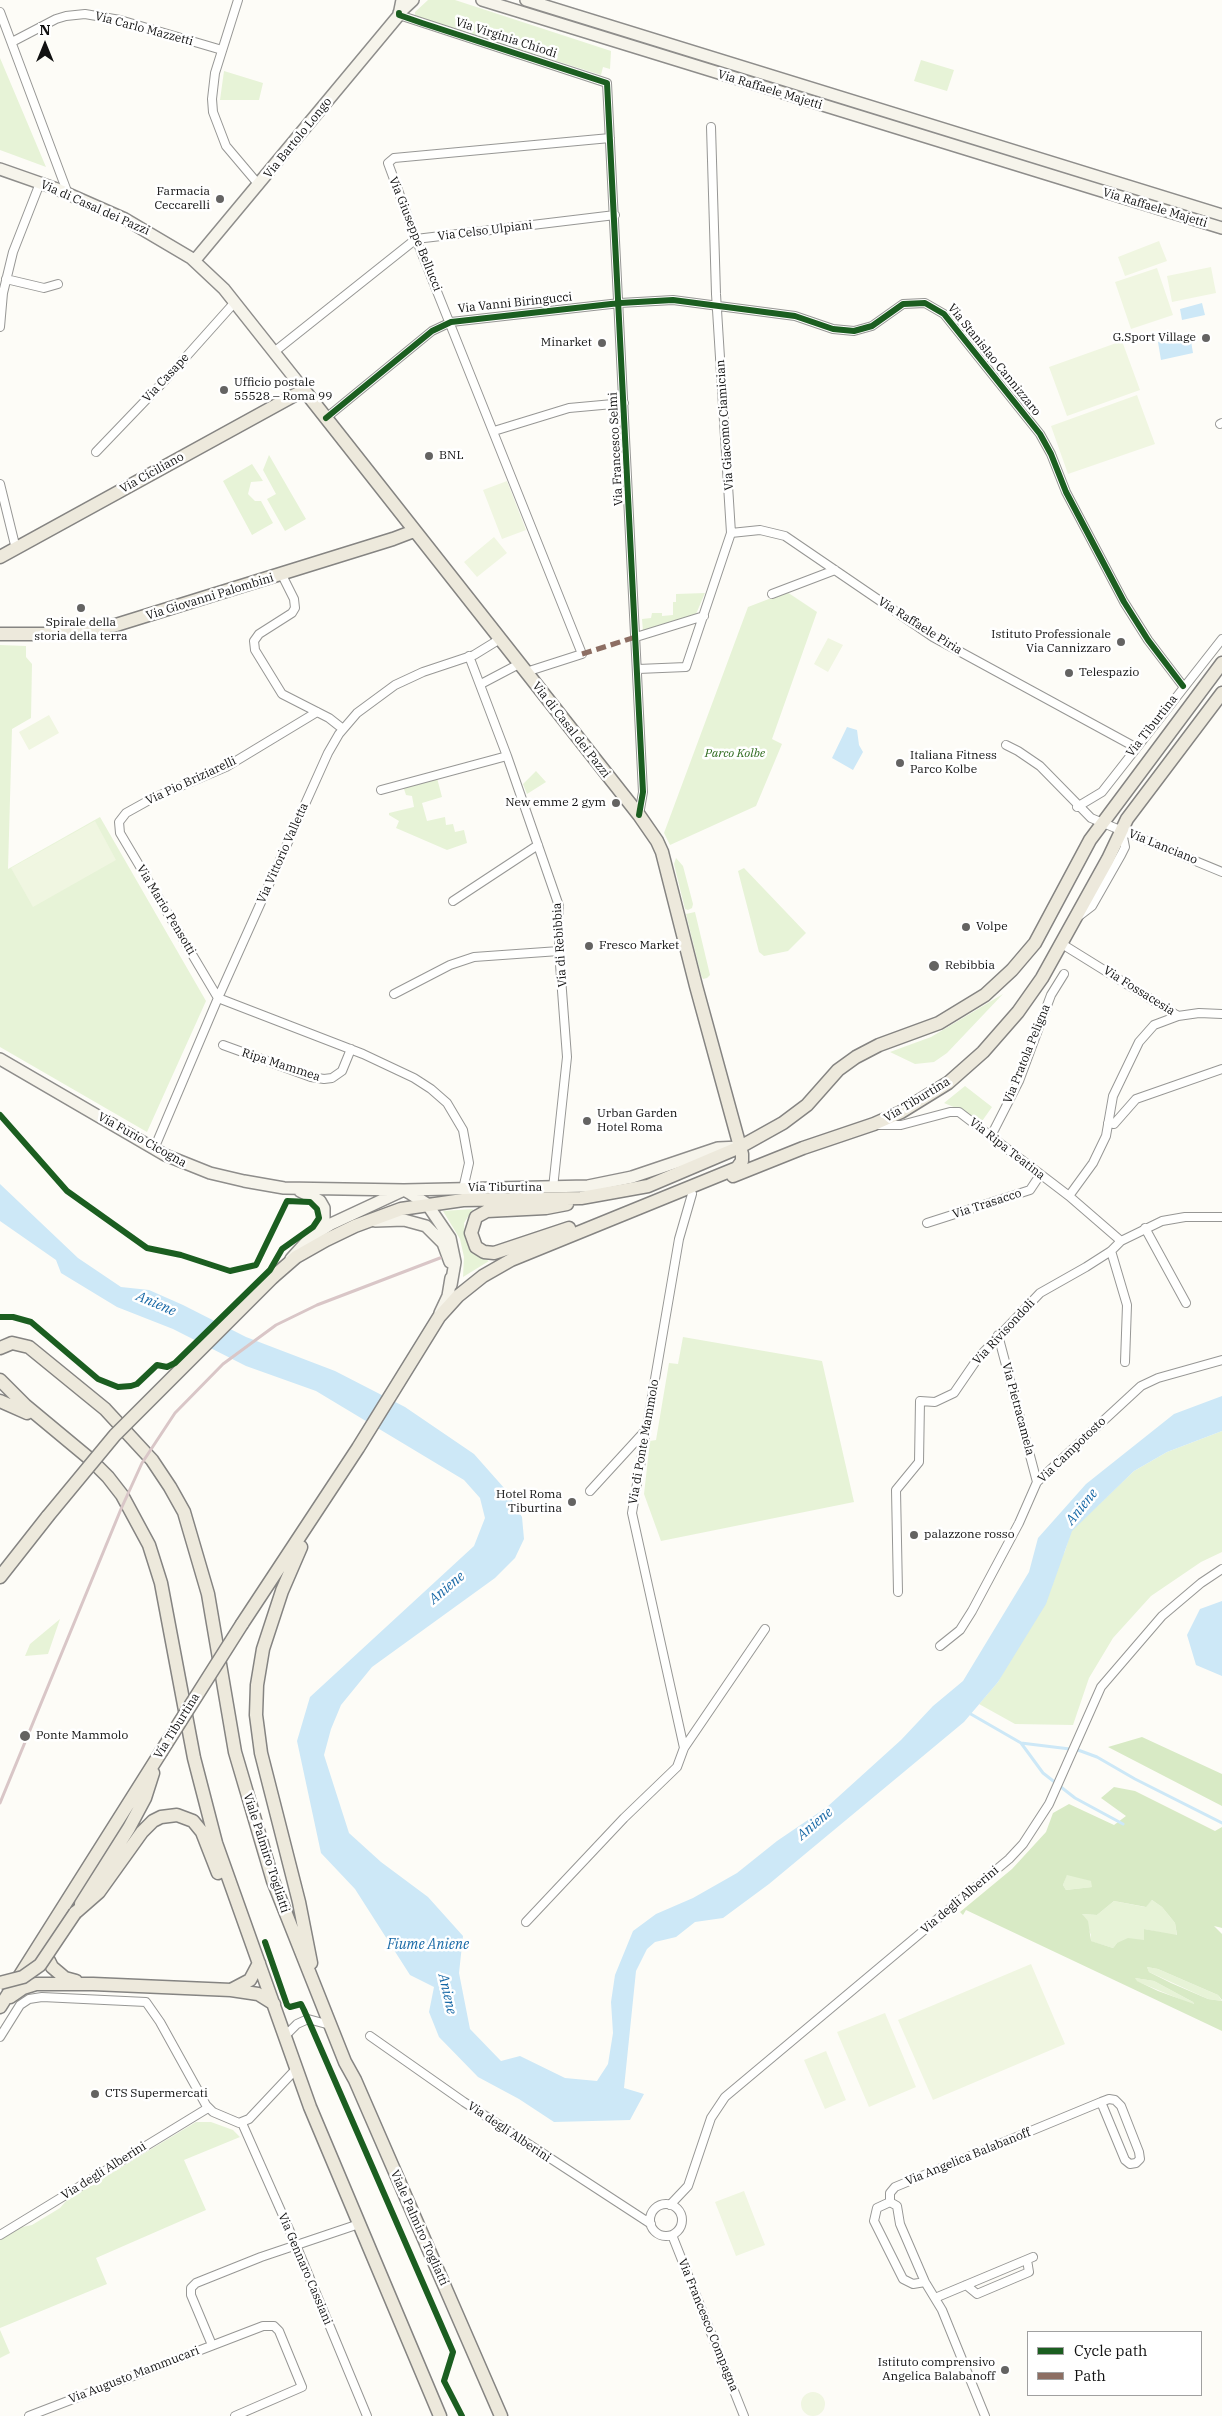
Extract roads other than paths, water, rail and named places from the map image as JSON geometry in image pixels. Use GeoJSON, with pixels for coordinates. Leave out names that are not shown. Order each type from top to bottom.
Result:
{"type":"FeatureCollection","features":[{"type":"Feature","properties":{"kind":"main road","name":"Via di Casal dei Pazzi"},"geometry":{"type":"LineString","coordinates":[[304,390],[639,815],[662,852],[740,1147]]}},
{"type":"Feature","properties":{"kind":"main road","name":"Via Ciciliano"},"geometry":{"type":"LineString","coordinates":[[0,557],[304,390]]}},
{"type":"Feature","properties":{"kind":"main road","name":"Via Giovanni Palombini"},"geometry":{"type":"LineString","coordinates":[[0,634],[49,634],[116,626],[282,575],[414,531]]}},
{"type":"Feature","properties":{"kind":"main road","name":"Via Tiburtina"},"geometry":{"type":"LineString","coordinates":[[0,1577],[22,1547],[115,1435],[273,1277],[288,1264],[326,1240],[392,1212],[427,1204],[463,1200],[581,1198],[648,1186],[740,1147],[787,1121],[807,1105],[838,1070],[856,1057],[879,1045],[953,1016],[985,995],[1012,970],[1038,938],[1087,846],[1222,663]]}},
{"type":"Feature","properties":{"kind":"main road","name":"Via Tiburtina"},"geometry":{"type":"LineString","coordinates":[[662,1198],[692,1194],[803,1148],[874,1124],[901,1112],[948,1083],[983,1052],[1026,1002],[1062,944],[1128,817],[1222,693]]}},
{"type":"Feature","properties":{"kind":"main road","name":"Via Tiburtina"},"geometry":{"type":"LineString","coordinates":[[0,2006],[51,1929],[160,1752],[242,1624],[358,1448],[439,1317],[463,1291],[502,1265],[739,1166],[742,1159],[740,1147]]}},
{"type":"Feature","properties":{"kind":"main road"},"geometry":{"type":"LineString","coordinates":[[581,1198],[567,1204],[546,1208],[483,1212],[476,1217],[472,1225],[472,1241],[482,1251],[494,1254],[585,1223],[623,1215]]}},
{"type":"Feature","properties":{"kind":"main road","name":"Viale Palmiro Togliatti"},"geometry":{"type":"LineString","coordinates":[[0,1348],[12,1343],[29,1348],[100,1405],[152,1460],[184,1512],[209,1600],[235,1752],[273,1881],[330,2025],[501,2416]]}},
{"type":"Feature","properties":{"kind":"main road"},"geometry":{"type":"LineString","coordinates":[[0,1380],[90,1459],[112,1482],[130,1509],[149,1545],[161,1587],[200,1784],[216,1843],[319,2130],[440,2416]]}},
{"type":"Feature","properties":{"kind":"main road"},"geometry":{"type":"LineString","coordinates":[[0,1401],[47,1423]]}},
{"type":"Feature","properties":{"kind":"main road"},"geometry":{"type":"LineString","coordinates":[[315,1987],[299,1902],[261,1753],[256,1705],[260,1666],[268,1632],[292,1567],[322,1501]]}},
{"type":"Feature","properties":{"kind":"main road"},"geometry":{"type":"LineString","coordinates":[[0,1561],[22,1547]]}},
{"type":"Feature","properties":{"kind":"main road"},"geometry":{"type":"LineString","coordinates":[[0,1983],[18,1980],[35,1970],[45,1959],[75,1913],[99,1892],[145,1798],[160,1752]]}},
{"type":"Feature","properties":{"kind":"main road"},"geometry":{"type":"LineString","coordinates":[[116,1860],[153,1821],[169,1815],[186,1817],[193,1821],[202,1832],[222,1883],[239,1907]]}},
{"type":"Feature","properties":{"kind":"main road"},"geometry":{"type":"LineString","coordinates":[[51,1929],[46,1950],[52,1967],[65,1978],[93,1984]]}},
{"type":"Feature","properties":{"kind":"main road"},"geometry":{"type":"LineString","coordinates":[[231,1990],[250,1980],[259,1963]]}},
{"type":"Feature","properties":{"kind":"main road"},"geometry":{"type":"LineString","coordinates":[[0,2006],[18,1990],[32,1985],[93,1984],[231,1990],[258,1994],[274,2004]]}},
{"type":"Feature","properties":{"kind":"street"},"geometry":{"type":"LineString","coordinates":[[238,0],[212,90],[213,112],[226,146],[259,186]]}},
{"type":"Feature","properties":{"kind":"street"},"geometry":{"type":"LineString","coordinates":[[399,14],[402,0]]}},
{"type":"Feature","properties":{"kind":"street","name":"Via Bartolo Longo"},"geometry":{"type":"LineString","coordinates":[[195,260],[259,186],[399,14],[413,0]]}},
{"type":"Feature","properties":{"kind":"street","name":"Via Raffaele Majetti"},"geometry":{"type":"LineString","coordinates":[[482,0],[1059,178],[1222,216]]}},
{"type":"Feature","properties":{"kind":"street","name":"Via Raffaele Majetti"},"geometry":{"type":"LineString","coordinates":[[526,0],[1062,166],[1123,192],[1222,228]]}},
{"type":"Feature","properties":{"kind":"street"},"geometry":{"type":"LineString","coordinates":[[0,12],[68,194]]}},
{"type":"Feature","properties":{"kind":"street","name":"Via Carlo Mazzetti"},"geometry":{"type":"LineString","coordinates":[[12,42],[56,19],[85,14],[120,20],[222,50]]}},
{"type":"Feature","properties":{"kind":"street","name":"Via Virginia Chiodi"},"geometry":{"type":"LineString","coordinates":[[399,14],[607,83]]}},
{"type":"Feature","properties":{"kind":"street","name":"Via Francesco Selmi"},"geometry":{"type":"LineString","coordinates":[[607,83],[620,303],[644,792],[639,815]]}},
{"type":"Feature","properties":{"kind":"street","name":"Via Giacomo Ciamician"},"geometry":{"type":"LineString","coordinates":[[638,670],[686,667],[731,533],[717,306],[711,127]]}},
{"type":"Feature","properties":{"kind":"street","name":"Via Giuseppe Bellucci"},"geometry":{"type":"LineString","coordinates":[[523,668],[582,654],[388,167],[391,159],[610,138]]}},
{"type":"Feature","properties":{"kind":"street"},"geometry":{"type":"LineString","coordinates":[[1059,178],[1062,166]]}},
{"type":"Feature","properties":{"kind":"street","name":"Via di Casal dei Pazzi"},"geometry":{"type":"LineString","coordinates":[[0,169],[68,194],[135,224],[195,260],[235,302],[304,390]]}},
{"type":"Feature","properties":{"kind":"street"},"geometry":{"type":"LineString","coordinates":[[0,327],[6,279],[20,232],[40,183]]}},
{"type":"Feature","properties":{"kind":"street","name":"Via Celso Ulpiani"},"geometry":{"type":"LineString","coordinates":[[416,239],[615,215]]}},
{"type":"Feature","properties":{"kind":"street"},"geometry":{"type":"LineString","coordinates":[[274,352],[416,239]]}},
{"type":"Feature","properties":{"kind":"street"},"geometry":{"type":"LineString","coordinates":[[6,279],[44,288],[58,284]]}},
{"type":"Feature","properties":{"kind":"street","name":"Via Stanislao Cannizzaro"},"geometry":{"type":"LineString","coordinates":[[620,303],[679,301],[802,318],[829,328],[848,331],[868,328],[896,307],[910,302],[925,303],[942,312],[1044,441],[1066,492],[1124,602],[1148,640],[1183,686]]}},
{"type":"Feature","properties":{"kind":"street","name":"Via Casape"},"geometry":{"type":"LineString","coordinates":[[96,452],[168,377],[235,302]]}},
{"type":"Feature","properties":{"kind":"street","name":"Via Vanni Biringucci"},"geometry":{"type":"LineString","coordinates":[[326,418],[432,331],[451,322],[620,303]]}},
{"type":"Feature","properties":{"kind":"street"},"geometry":{"type":"LineString","coordinates":[[494,432],[569,408],[624,403]]}},
{"type":"Feature","properties":{"kind":"street"},"geometry":{"type":"LineString","coordinates":[[0,484],[16,548]]}},
{"type":"Feature","properties":{"kind":"street","name":"Via Raffaele Piria"},"geometry":{"type":"LineString","coordinates":[[731,533],[760,530],[778,533],[933,637],[1135,747]]}},
{"type":"Feature","properties":{"kind":"street"},"geometry":{"type":"LineString","coordinates":[[772,594],[835,570]]}},
{"type":"Feature","properties":{"kind":"street"},"geometry":{"type":"LineString","coordinates":[[282,575],[294,600],[295,608],[290,615],[259,634],[254,641],[255,650],[282,694],[317,712],[343,729]]}},
{"type":"Feature","properties":{"kind":"street"},"geometry":{"type":"LineString","coordinates":[[636,637],[704,616]]}},
{"type":"Feature","properties":{"kind":"street","name":"Via Vittorio Valletta"},"geometry":{"type":"LineString","coordinates":[[154,1149],[218,998],[328,753],[343,729],[371,702],[395,685],[422,672],[469,656],[500,639]]}},
{"type":"Feature","properties":{"kind":"street","name":"Via Tiburtina"},"geometry":{"type":"LineString","coordinates":[[1078,807],[1102,792],[1135,747],[1222,639]]}},
{"type":"Feature","properties":{"kind":"street","name":"Via di Rebibbia"},"geometry":{"type":"LineString","coordinates":[[469,656],[507,756],[559,906],[559,951],[567,1062],[552,1188]]}},
{"type":"Feature","properties":{"kind":"street"},"geometry":{"type":"LineString","coordinates":[[481,684],[523,668]]}},
{"type":"Feature","properties":{"kind":"street","name":"Via Pio Briziarelli"},"geometry":{"type":"LineString","coordinates":[[119,822],[123,815],[154,798],[226,767],[317,712]]}},
{"type":"Feature","properties":{"kind":"street","name":"Via Lanciano"},"geometry":{"type":"LineString","coordinates":[[1006,744],[1040,766],[1078,807],[1091,818],[1222,872]]}},
{"type":"Feature","properties":{"kind":"street"},"geometry":{"type":"LineString","coordinates":[[381,790],[507,756]]}},
{"type":"Feature","properties":{"kind":"street","name":"Via Mario Pensotti"},"geometry":{"type":"LineString","coordinates":[[119,822],[120,833],[218,998]]}},
{"type":"Feature","properties":{"kind":"street"},"geometry":{"type":"LineString","coordinates":[[453,901],[538,845]]}},
{"type":"Feature","properties":{"kind":"street","name":"Via Fossacesia"},"geometry":{"type":"LineString","coordinates":[[1062,944],[1178,1016],[1199,1013],[1222,1014]]}},
{"type":"Feature","properties":{"kind":"street"},"geometry":{"type":"LineString","coordinates":[[394,994],[450,965],[474,958],[559,951]]}},
{"type":"Feature","properties":{"kind":"street","name":"Via Pratola Peligna"},"geometry":{"type":"LineString","coordinates":[[992,1136],[1019,1081],[1051,995],[1064,974]]}},
{"type":"Feature","properties":{"kind":"street"},"geometry":{"type":"LineString","coordinates":[[218,998],[351,1049],[414,1078],[447,1103],[459,1123],[467,1146],[468,1167],[463,1189]]}},
{"type":"Feature","properties":{"kind":"street"},"geometry":{"type":"LineString","coordinates":[[1069,1196],[1093,1163],[1106,1136],[1113,1096],[1139,1042],[1154,1025],[1178,1016]]}},
{"type":"Feature","properties":{"kind":"street","name":"Ripa Mammea"},"geometry":{"type":"LineString","coordinates":[[223,1045],[311,1077],[324,1079],[332,1078],[342,1071],[351,1049]]}},
{"type":"Feature","properties":{"kind":"street","name":"Via Furio Cicogna"},"geometry":{"type":"LineString","coordinates":[[0,1059],[154,1149],[189,1166],[221,1176],[266,1186],[296,1189],[404,1190]]}},
{"type":"Feature","properties":{"kind":"street"},"geometry":{"type":"LineString","coordinates":[[1108,1123],[1114,1124],[1136,1099],[1222,1069]]}},
{"type":"Feature","properties":{"kind":"street","name":"Via Ripa Teatina"},"geometry":{"type":"LineString","coordinates":[[874,1124],[901,1125],[954,1112],[963,1115],[992,1136],[1040,1176],[1069,1196],[1121,1241]]}},
{"type":"Feature","properties":{"kind":"street","name":"Via Tiburtina"},"geometry":{"type":"LineString","coordinates":[[288,1264],[299,1248],[318,1232],[346,1216],[404,1190],[580,1187],[622,1180],[707,1150],[726,1146],[740,1147]]}},
{"type":"Feature","properties":{"kind":"street","name":"Via Trasacco"},"geometry":{"type":"LineString","coordinates":[[927,1223],[1030,1190],[1040,1176]]}},
{"type":"Feature","properties":{"kind":"street","name":"Via Furio Cicogna"},"geometry":{"type":"LineString","coordinates":[[296,1189],[315,1198],[322,1205],[324,1218],[318,1232]]}},
{"type":"Feature","properties":{"kind":"street"},"geometry":{"type":"LineString","coordinates":[[404,1190],[427,1204],[448,1232],[453,1246],[455,1262],[451,1285],[439,1317]]}},
{"type":"Feature","properties":{"kind":"street","name":"Via di Ponte Mammolo"},"geometry":{"type":"LineString","coordinates":[[684,1748],[632,1513],[679,1239],[692,1194]]}},
{"type":"Feature","properties":{"kind":"street","name":"Via Rivisondoli"},"geometry":{"type":"LineString","coordinates":[[898,1592],[896,1490],[919,1462],[920,1401],[935,1402],[954,1393],[978,1358],[1040,1293],[1111,1251],[1121,1241],[1162,1221],[1185,1217],[1222,1217]]}},
{"type":"Feature","properties":{"kind":"street"},"geometry":{"type":"LineString","coordinates":[[365,1222],[404,1220],[429,1228],[440,1239],[447,1252],[451,1285]]}},
{"type":"Feature","properties":{"kind":"street"},"geometry":{"type":"LineString","coordinates":[[1145,1228],[1186,1302]]}},
{"type":"Feature","properties":{"kind":"street"},"geometry":{"type":"LineString","coordinates":[[1111,1251],[1127,1305],[1126,1362]]}},
{"type":"Feature","properties":{"kind":"street","name":"Via Pietracamela"},"geometry":{"type":"LineString","coordinates":[[998,1335],[1037,1482]]}},
{"type":"Feature","properties":{"kind":"street","name":"Via Campotosto"},"geometry":{"type":"LineString","coordinates":[[940,1646],[960,1630],[972,1611],[1019,1523],[1037,1482],[1148,1382],[1222,1360]]}},
{"type":"Feature","properties":{"kind":"street"},"geometry":{"type":"LineString","coordinates":[[590,1491],[645,1431]]}},
{"type":"Feature","properties":{"kind":"street","name":"Via degli Alberini"},"geometry":{"type":"LineString","coordinates":[[670,2205],[688,2186],[711,2118],[725,2097],[1009,1859],[1030,1835],[1049,1804],[1074,1745],[1102,1687],[1162,1616],[1201,1583],[1222,1569]]}},
{"type":"Feature","properties":{"kind":"street"},"geometry":{"type":"LineString","coordinates":[[526,1922],[624,1818],[677,1767],[684,1748],[766,1629]]}},
{"type":"Feature","properties":{"kind":"street"},"geometry":{"type":"LineString","coordinates":[[0,2037],[15,2010],[26,2000],[42,1998],[146,2002],[160,2022],[208,2108],[227,2119],[242,2123],[297,2068]]}},
{"type":"Feature","properties":{"kind":"street"},"geometry":{"type":"LineString","coordinates":[[286,2036],[300,2022],[308,2019],[330,2025]]}},
{"type":"Feature","properties":{"kind":"street","name":"Via degli Alberini"},"geometry":{"type":"LineString","coordinates":[[370,2036],[464,2102],[651,2224]]}},
{"type":"Feature","properties":{"kind":"street"},"geometry":{"type":"LineString","coordinates":[[1112,2100],[1120,2104],[1140,2152],[1140,2159],[1136,2163],[1130,2164],[1125,2160],[1101,2102],[1112,2100]]}},
{"type":"Feature","properties":{"kind":"street","name":"Via Angelica Balabanoff"},"geometry":{"type":"LineString","coordinates":[[925,2282],[913,2284],[904,2278],[874,2221],[877,2208],[890,2202],[890,2192],[895,2187],[1101,2102]]}},
{"type":"Feature","properties":{"kind":"street","name":"Via degli Alberini"},"geometry":{"type":"LineString","coordinates":[[0,2235],[208,2108]]}},
{"type":"Feature","properties":{"kind":"street","name":"Via Gennaro Cassiani"},"geometry":{"type":"LineString","coordinates":[[242,2123],[296,2245],[367,2416]]}},
{"type":"Feature","properties":{"kind":"street"},"geometry":{"type":"LineString","coordinates":[[890,2202],[898,2208],[900,2224],[925,2282],[935,2298],[985,2416]]}},
{"type":"Feature","properties":{"kind":"street"},"geometry":{"type":"LineString","coordinates":[[662,2205],[670,2205],[678,2210],[682,2220],[678,2231],[672,2235],[661,2235],[654,2231],[651,2224],[654,2211],[662,2205]]}},
{"type":"Feature","properties":{"kind":"street","name":"Via Augusto Mammucari"},"geometry":{"type":"LineString","coordinates":[[212,2345],[191,2295],[193,2286],[296,2245],[359,2224]]}},
{"type":"Feature","properties":{"kind":"street","name":"Via Francesco Compagna"},"geometry":{"type":"LineString","coordinates":[[672,2235],[744,2416]]}},
{"type":"Feature","properties":{"kind":"street"},"geometry":{"type":"LineString","coordinates":[[935,2298],[966,2285],[1030,2259],[1029,2272],[977,2294],[966,2285]]}},
{"type":"Feature","properties":{"kind":"street","name":"Via Augusto Mammucari"},"geometry":{"type":"LineString","coordinates":[[29,2416],[266,2325],[274,2326],[279,2330],[302,2387],[235,2416]]}},
{"type":"Feature","properties":{"kind":"water"},"geometry":{"type":"Polygon","coordinates":[[[1202,303],[1205,315],[1182,320],[1180,309],[1202,303]]]}},
{"type":"Feature","properties":{"kind":"water"},"geometry":{"type":"Polygon","coordinates":[[[1190,335],[1193,353],[1161,360],[1158,342],[1190,335]]]}},
{"type":"Feature","properties":{"kind":"water"},"geometry":{"type":"Polygon","coordinates":[[[847,727],[857,730],[859,745],[863,752],[853,770],[832,758],[847,727]]]}},
{"type":"Feature","properties":{"kind":"water","name":"Fiume Aniene"},"geometry":{"type":"Polygon","coordinates":[[[0,1184],[78,1258],[121,1287],[149,1290],[246,1337],[335,1371],[405,1407],[474,1454],[505,1489],[522,1517],[524,1539],[515,1558],[495,1578],[372,1667],[341,1705],[331,1729],[324,1755],[349,1833],[381,1862],[428,1897],[463,1936],[459,1973],[470,2029],[501,2061],[520,2056],[565,2078],[597,2081],[608,2064],[613,2033],[611,2002],[615,1975],[633,1931],[656,1914],[693,1898],[737,1873],[777,1841],[827,1807],[901,1740],[933,1706],[963,1681],[1029,1572],[1038,1538],[1086,1484],[1174,1414],[1222,1396],[1222,1431],[1167,1452],[1134,1471],[1072,1531],[1046,1604],[998,1682],[964,1722],[769,1884],[723,1918],[695,1922],[676,1937],[655,1942],[647,1949],[636,1971],[624,2088],[644,2094],[630,2120],[554,2122],[519,2099],[478,2077],[439,2037],[429,2012],[434,1987],[410,1975],[355,1889],[321,1853],[297,1741],[310,1697],[474,1546],[485,1518],[480,1498],[464,1480],[316,1391],[246,1366],[173,1329],[117,1307],[61,1273],[56,1260],[0,1221],[0,1184]]]}},
{"type":"Feature","properties":{"kind":"water"},"geometry":{"type":"Polygon","coordinates":[[[1222,1601],[1222,1676],[1196,1665],[1187,1635],[1200,1609],[1222,1601]]]}},
{"type":"Feature","properties":{"kind":"waterway"},"geometry":{"type":"LineString","coordinates":[[969,1713],[1021,1743],[1078,1750],[1097,1757],[1135,1779],[1222,1823]]}},
{"type":"Feature","properties":{"kind":"waterway"},"geometry":{"type":"LineString","coordinates":[[1021,1743],[1043,1773],[1075,1798],[1123,1824]]}},
{"type":"Feature","properties":{"kind":"railway"},"geometry":{"type":"LineString","coordinates":[[0,1803],[121,1509],[142,1463],[175,1413],[223,1364],[276,1325],[317,1305],[440,1258]]}},
{"type":"Feature","properties":{"kind":"place","name":"Farmacia Ceccarelli"},"geometry":{"type":"Point","coordinates":[220,199]}},
{"type":"Feature","properties":{"kind":"place","name":"G.Sport Village"},"geometry":{"type":"Point","coordinates":[1206,338]}},
{"type":"Feature","properties":{"kind":"place","name":"Minarket"},"geometry":{"type":"Point","coordinates":[602,343]}},
{"type":"Feature","properties":{"kind":"place","name":"Ufficio postale 55528 – Roma 99"},"geometry":{"type":"Point","coordinates":[224,390]}},
{"type":"Feature","properties":{"kind":"place","name":"BNL"},"geometry":{"type":"Point","coordinates":[429,456]}},
{"type":"Feature","properties":{"kind":"place","name":"Spirale della storia della terra"},"geometry":{"type":"Point","coordinates":[81,608]}},
{"type":"Feature","properties":{"kind":"place","name":"Istituto Professionale Via Cannizzaro"},"geometry":{"type":"Point","coordinates":[1121,642]}},
{"type":"Feature","properties":{"kind":"place","name":"Telespazio"},"geometry":{"type":"Point","coordinates":[1069,673]}},
{"type":"Feature","properties":{"kind":"place","name":"Italiana Fitness Parco Kolbe"},"geometry":{"type":"Point","coordinates":[900,763]}},
{"type":"Feature","properties":{"kind":"place","name":"New emme 2 gym"},"geometry":{"type":"Point","coordinates":[616,803]}},
{"type":"Feature","properties":{"kind":"place","name":"Volpe"},"geometry":{"type":"Point","coordinates":[966,927]}},
{"type":"Feature","properties":{"kind":"place","name":"Fresco Market"},"geometry":{"type":"Point","coordinates":[589,946]}},
{"type":"Feature","properties":{"kind":"place","name":"Rebibbia"},"geometry":{"type":"Point","coordinates":[934,966]}},
{"type":"Feature","properties":{"kind":"place","name":"Urban Garden Hotel Roma"},"geometry":{"type":"Point","coordinates":[587,1121]}},
{"type":"Feature","properties":{"kind":"place","name":"Hotel Roma Tiburtina"},"geometry":{"type":"Point","coordinates":[572,1502]}},
{"type":"Feature","properties":{"kind":"place","name":"palazzone rosso"},"geometry":{"type":"Point","coordinates":[914,1535]}},
{"type":"Feature","properties":{"kind":"place","name":"Ponte Mammolo"},"geometry":{"type":"Point","coordinates":[25,1736]}},
{"type":"Feature","properties":{"kind":"place","name":"CTS Supermercati"},"geometry":{"type":"Point","coordinates":[95,2094]}},
{"type":"Feature","properties":{"kind":"place","name":"Istituto comprensivo Angelica Balabanoff"},"geometry":{"type":"Point","coordinates":[1005,2370]}},
{"type":"Feature","properties":{"kind":"park label","name":"Parco Kolbe"},"geometry":{"type":"Point","coordinates":[735,754]}},
{"type":"Feature","properties":{"kind":"water label","name":"Aniene"},"geometry":{"type":"Point","coordinates":[156,1304]}},
{"type":"Feature","properties":{"kind":"water label","name":"Aniene"},"geometry":{"type":"Point","coordinates":[1082,1507]}},
{"type":"Feature","properties":{"kind":"water label","name":"Aniene"},"geometry":{"type":"Point","coordinates":[447,1588]}},
{"type":"Feature","properties":{"kind":"water label","name":"Aniene"},"geometry":{"type":"Point","coordinates":[815,1824]}},
{"type":"Feature","properties":{"kind":"water label","name":"Aniene"},"geometry":{"type":"Point","coordinates":[447,1994]}}]}
